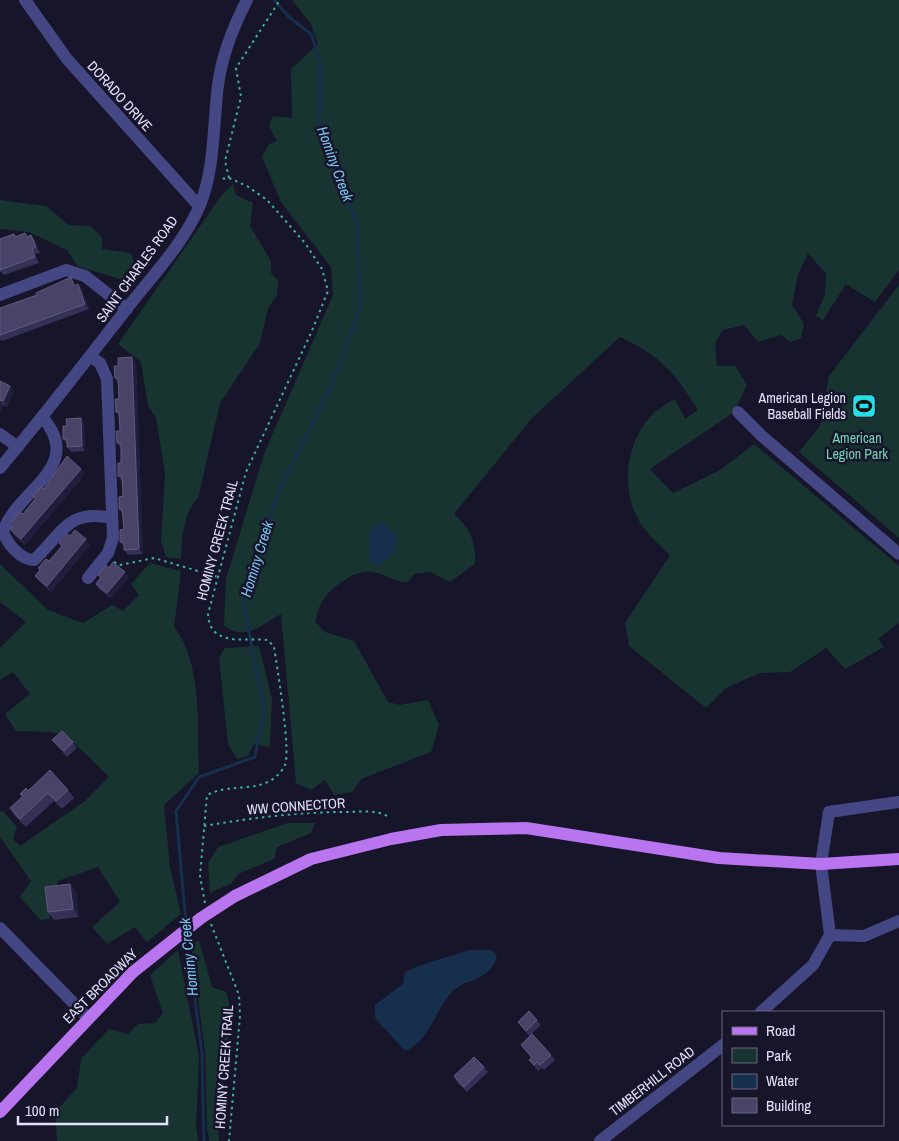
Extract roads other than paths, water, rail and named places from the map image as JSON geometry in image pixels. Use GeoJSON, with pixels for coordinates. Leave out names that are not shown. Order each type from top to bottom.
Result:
{"type":"FeatureCollection","features":[{"type":"Feature","properties":{"kind":"main road","name":"EAST BROADWAY"},"geometry":{"type":"LineString","coordinates":[[0,1112],[133,972],[172,939],[235,896],[311,859],[391,839],[441,830],[526,828],[720,858],[821,864],[899,859]]}},
{"type":"Feature","properties":{"kind":"street","name":"DORADO DRIVE"},"geometry":{"type":"LineString","coordinates":[[25,0],[67,59],[200,206]]}},
{"type":"Feature","properties":{"kind":"street","name":"SAINT CHARLES ROAD"},"geometry":{"type":"LineString","coordinates":[[0,468],[91,357],[180,242],[200,206],[208,182],[218,84],[226,48],[237,18],[248,0]]}},
{"type":"Feature","properties":{"kind":"street"},"geometry":{"type":"LineString","coordinates":[[0,295],[66,270],[85,276],[127,309]]}},
{"type":"Feature","properties":{"kind":"street"},"geometry":{"type":"LineString","coordinates":[[88,578],[105,557],[113,538],[107,379],[100,363],[91,357]]}},
{"type":"Feature","properties":{"kind":"street"},"geometry":{"type":"LineString","coordinates":[[738,412],[762,436],[899,554]]}},
{"type":"Feature","properties":{"kind":"street"},"geometry":{"type":"LineString","coordinates":[[42,417],[54,435],[57,446],[55,458],[43,480],[4,526],[3,532],[8,545],[29,560],[34,560],[74,519],[94,514],[112,518]]}},
{"type":"Feature","properties":{"kind":"street"},"geometry":{"type":"LineString","coordinates":[[0,434],[18,447]]}},
{"type":"Feature","properties":{"kind":"street"},"geometry":{"type":"LineString","coordinates":[[762,1011],[813,965],[830,935],[821,864],[829,812],[899,802]]}},
{"type":"Feature","properties":{"kind":"street"},"geometry":{"type":"LineString","coordinates":[[830,935],[864,936],[899,921]]}},
{"type":"Feature","properties":{"kind":"street"},"geometry":{"type":"LineString","coordinates":[[0,928],[88,1018]]}},
{"type":"Feature","properties":{"kind":"street","name":"TIMBERHILL ROAD"},"geometry":{"type":"LineString","coordinates":[[600,1141],[722,1046]]}},
{"type":"Feature","properties":{"kind":"water"},"geometry":{"type":"Polygon","coordinates":[[[381,521],[397,536],[396,550],[381,565],[369,562],[370,532],[381,521]]]}},
{"type":"Feature","properties":{"kind":"water"},"geometry":{"type":"Polygon","coordinates":[[[469,950],[492,950],[497,957],[488,972],[462,985],[450,994],[426,1034],[413,1047],[405,1051],[375,1018],[375,1005],[403,984],[405,972],[420,965],[469,950]]]}},
{"type":"Feature","properties":{"kind":"waterway","name":"Hominy Creek"},"geometry":{"type":"LineString","coordinates":[[186,924],[176,811],[199,777],[255,757],[264,709],[243,601],[278,493],[330,389],[360,309],[358,225],[320,127],[320,64],[312,35],[289,17],[274,0]]}},
{"type":"Feature","properties":{"kind":"waterway","name":"Hominy Creek"},"geometry":{"type":"LineString","coordinates":[[186,933],[202,1053],[204,1141]]}},
{"type":"Feature","properties":{"kind":"place","name":"American Legion Baseball Fields"},"geometry":{"type":"Point","coordinates":[864,406]}},
{"type":"Feature","properties":{"kind":"park label","name":"American Legion Park"},"geometry":{"type":"Point","coordinates":[857,446]}}]}
